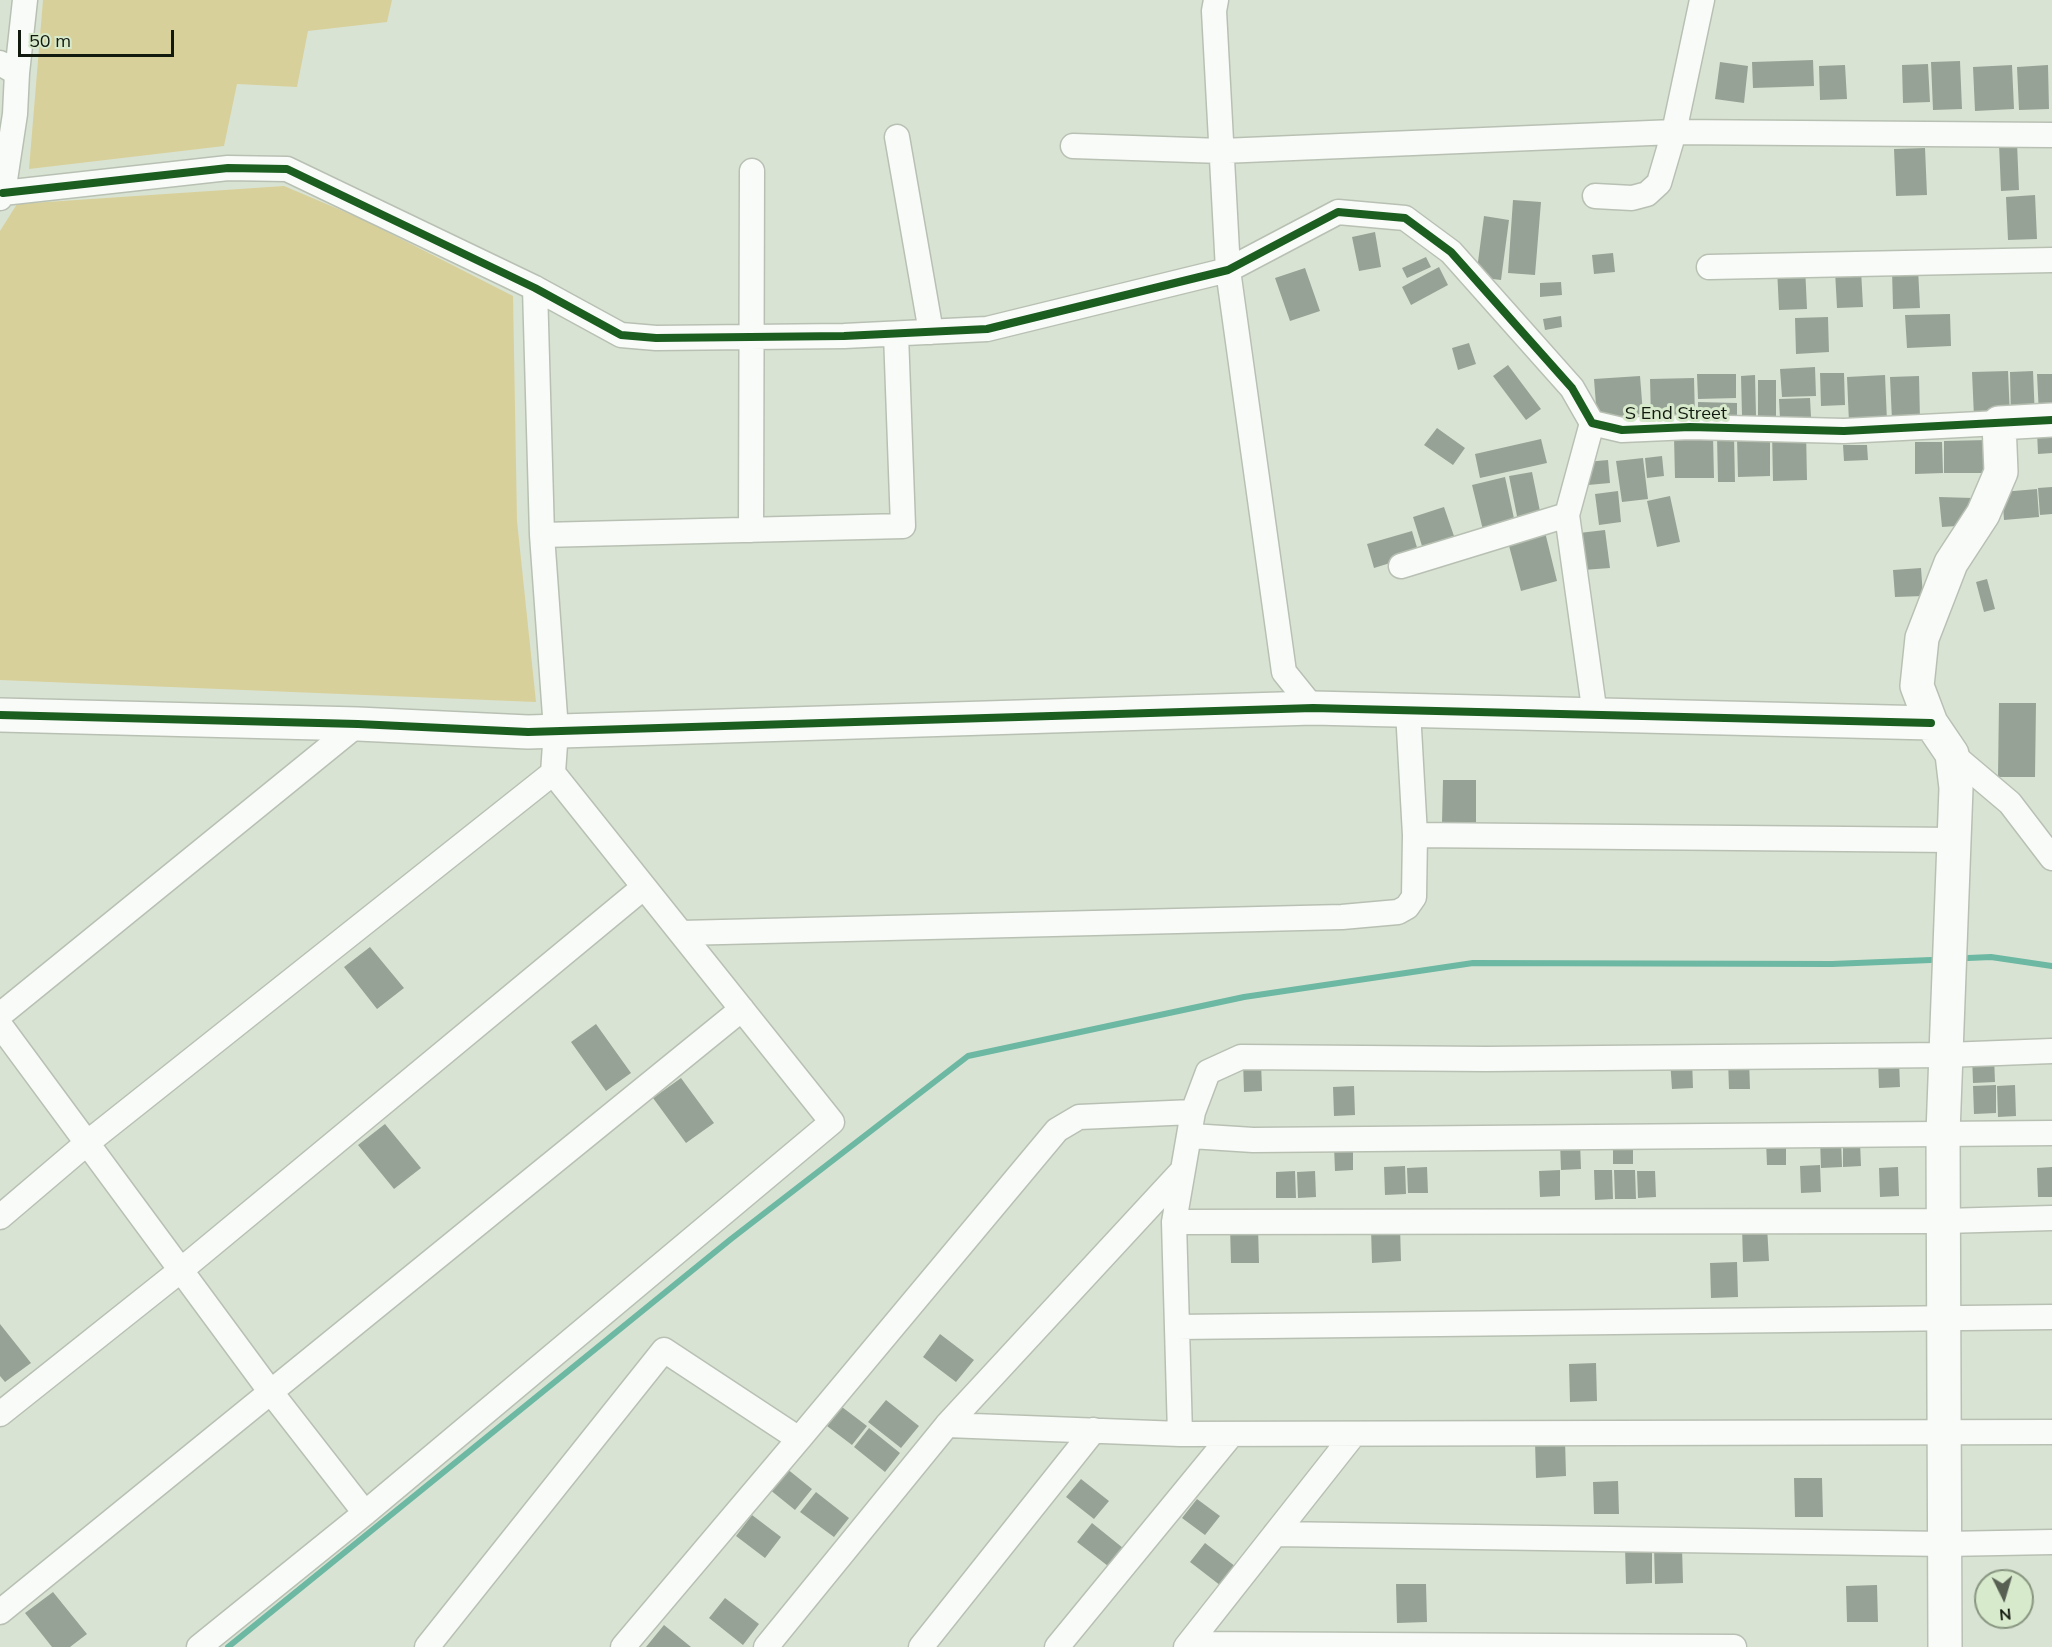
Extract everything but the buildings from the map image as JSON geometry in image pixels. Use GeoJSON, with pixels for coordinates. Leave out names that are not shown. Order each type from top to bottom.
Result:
{"type":"FeatureCollection","features":[{"type":"Feature","properties":{"kind":"street"},"geometry":{"type":"LineString","coordinates":[[25,0],[9,68],[15,114],[2,196],[228,168],[287,169],[535,288],[621,335],[656,338],[752,338],[987,329],[1228,270],[1338,212],[1405,218],[1451,252],[1572,388],[1592,423],[1567,515],[1595,715]]}},
{"type":"Feature","properties":{"kind":"street"},"geometry":{"type":"LineString","coordinates":[[1216,0],[1214,10],[1228,270],[1284,672],[1313,708]]}},
{"type":"Feature","properties":{"kind":"street"},"geometry":{"type":"LineString","coordinates":[[1595,196],[1632,198],[1647,195],[1659,183],[1674,132],[1702,0]]}},
{"type":"Feature","properties":{"kind":"street"},"geometry":{"type":"LineString","coordinates":[[1073,146],[1221,151],[1674,132],[2052,135]]}},
{"type":"Feature","properties":{"kind":"street"},"geometry":{"type":"LineString","coordinates":[[897,136],[931,332]]}},
{"type":"Feature","properties":{"kind":"street"},"geometry":{"type":"LineString","coordinates":[[752,171],[752,530]]}},
{"type":"Feature","properties":{"kind":"street"},"geometry":{"type":"LineString","coordinates":[[1709,267],[2052,260]]}},
{"type":"Feature","properties":{"kind":"street"},"geometry":{"type":"LineString","coordinates":[[199,1647],[365,1513],[832,1122],[553,773],[556,730],[542,535],[535,288]]}},
{"type":"Feature","properties":{"kind":"street"},"geometry":{"type":"LineString","coordinates":[[542,535],[903,526],[896,334]]}},
{"type":"Feature","properties":{"kind":"street","name":"S End Street"},"geometry":{"type":"LineString","coordinates":[[1592,423],[1622,430],[1690,427],[1844,431],[2052,420]]}},
{"type":"Feature","properties":{"kind":"street"},"geometry":{"type":"LineString","coordinates":[[1999,423],[2001,472],[1983,514],[1951,563],[1922,638],[1917,687],[1930,723],[1952,754],[2010,803],[2052,858]]}},
{"type":"Feature","properties":{"kind":"street"},"geometry":{"type":"LineString","coordinates":[[1401,566],[1567,515]]}},
{"type":"Feature","properties":{"kind":"street"},"geometry":{"type":"LineString","coordinates":[[0,715],[358,724],[528,732],[1313,708],[1930,723]]}},
{"type":"Feature","properties":{"kind":"street"},"geometry":{"type":"LineString","coordinates":[[681,933],[1342,917],[1398,912],[1407,907],[1414,897],[1415,835],[1408,711]]}},
{"type":"Feature","properties":{"kind":"street"},"geometry":{"type":"LineString","coordinates":[[0,1016],[358,724]]}},
{"type":"Feature","properties":{"kind":"street"},"geometry":{"type":"LineString","coordinates":[[1945,1647],[1943,1133],[1956,788],[1952,754]]}},
{"type":"Feature","properties":{"kind":"street"},"geometry":{"type":"LineString","coordinates":[[0,1217],[87,1143],[553,773]]}},
{"type":"Feature","properties":{"kind":"street"},"geometry":{"type":"LineString","coordinates":[[1415,835],[1954,840]]}},
{"type":"Feature","properties":{"kind":"street"},"geometry":{"type":"LineString","coordinates":[[0,1414],[181,1270],[644,887]]}},
{"type":"Feature","properties":{"kind":"street"},"geometry":{"type":"LineString","coordinates":[[0,1612],[270,1390],[742,1009]]}},
{"type":"Feature","properties":{"kind":"street"},"geometry":{"type":"LineString","coordinates":[[0,1025],[270,1390],[365,1513]]}},
{"type":"Feature","properties":{"kind":"street"},"geometry":{"type":"LineString","coordinates":[[1180,1434],[1174,1222],[1191,1136],[1193,1112],[1208,1072],[1241,1057],[1486,1059],[1946,1055],[2052,1051]]}},
{"type":"Feature","properties":{"kind":"street"},"geometry":{"type":"LineString","coordinates":[[623,1647],[1057,1130],[1078,1117],[1193,1112]]}},
{"type":"Feature","properties":{"kind":"street"},"geometry":{"type":"LineString","coordinates":[[1191,1136],[1253,1140],[2052,1133]]}},
{"type":"Feature","properties":{"kind":"street"},"geometry":{"type":"LineString","coordinates":[[766,1647],[947,1425],[1183,1170]]}},
{"type":"Feature","properties":{"kind":"street"},"geometry":{"type":"LineString","coordinates":[[1174,1222],[1944,1221],[2052,1218]]}},
{"type":"Feature","properties":{"kind":"street"},"geometry":{"type":"LineString","coordinates":[[1177,1327],[2052,1317]]}},
{"type":"Feature","properties":{"kind":"street"},"geometry":{"type":"LineString","coordinates":[[427,1647],[664,1350],[799,1439]]}},
{"type":"Feature","properties":{"kind":"street"},"geometry":{"type":"LineString","coordinates":[[947,1425],[1180,1434],[2052,1432]]}},
{"type":"Feature","properties":{"kind":"street"},"geometry":{"type":"LineString","coordinates":[[921,1647],[1094,1430]]}},
{"type":"Feature","properties":{"kind":"street"},"geometry":{"type":"LineString","coordinates":[[1057,1647],[1232,1434]]}},
{"type":"Feature","properties":{"kind":"street"},"geometry":{"type":"LineString","coordinates":[[1188,1646],[1354,1434]]}},
{"type":"Feature","properties":{"kind":"street"},"geometry":{"type":"LineString","coordinates":[[1275,1534],[1945,1544],[2052,1542]]}},
{"type":"Feature","properties":{"kind":"street"},"geometry":{"type":"LineString","coordinates":[[1188,1646],[1734,1647]]}},
{"type":"Feature","properties":{"kind":"shaded area"},"geometry":{"type":"Polygon","coordinates":[[[43,0],[392,0],[387,22],[308,31],[297,87],[237,84],[224,146],[29,169],[43,0]]]}},
{"type":"Feature","properties":{"kind":"shaded area"},"geometry":{"type":"Polygon","coordinates":[[[284,186],[362,219],[513,296],[517,521],[536,702],[0,680],[0,231],[17,204],[284,186]]]}},
{"type":"Feature","properties":{"kind":"waterway"},"geometry":{"type":"LineString","coordinates":[[1968,958],[1991,957],[2052,966]]}},
{"type":"Feature","properties":{"kind":"waterway"},"geometry":{"type":"LineString","coordinates":[[228,1647],[731,1239],[968,1056],[1244,997],[1473,963],[1832,964],[1931,960]]}},
{"type":"Feature","properties":{"kind":"cycle path"},"geometry":{"type":"LineString","coordinates":[[3,193],[228,168],[287,169],[535,288],[621,335],[656,338],[844,336],[987,329],[1228,270],[1338,212],[1405,218],[1451,252],[1572,388],[1592,423],[1622,430],[1690,427],[1844,431],[2052,420]]}},
{"type":"Feature","properties":{"kind":"cycle path"},"geometry":{"type":"LineString","coordinates":[[0,715],[358,724],[528,732],[1313,708],[1931,723]]}}]}
